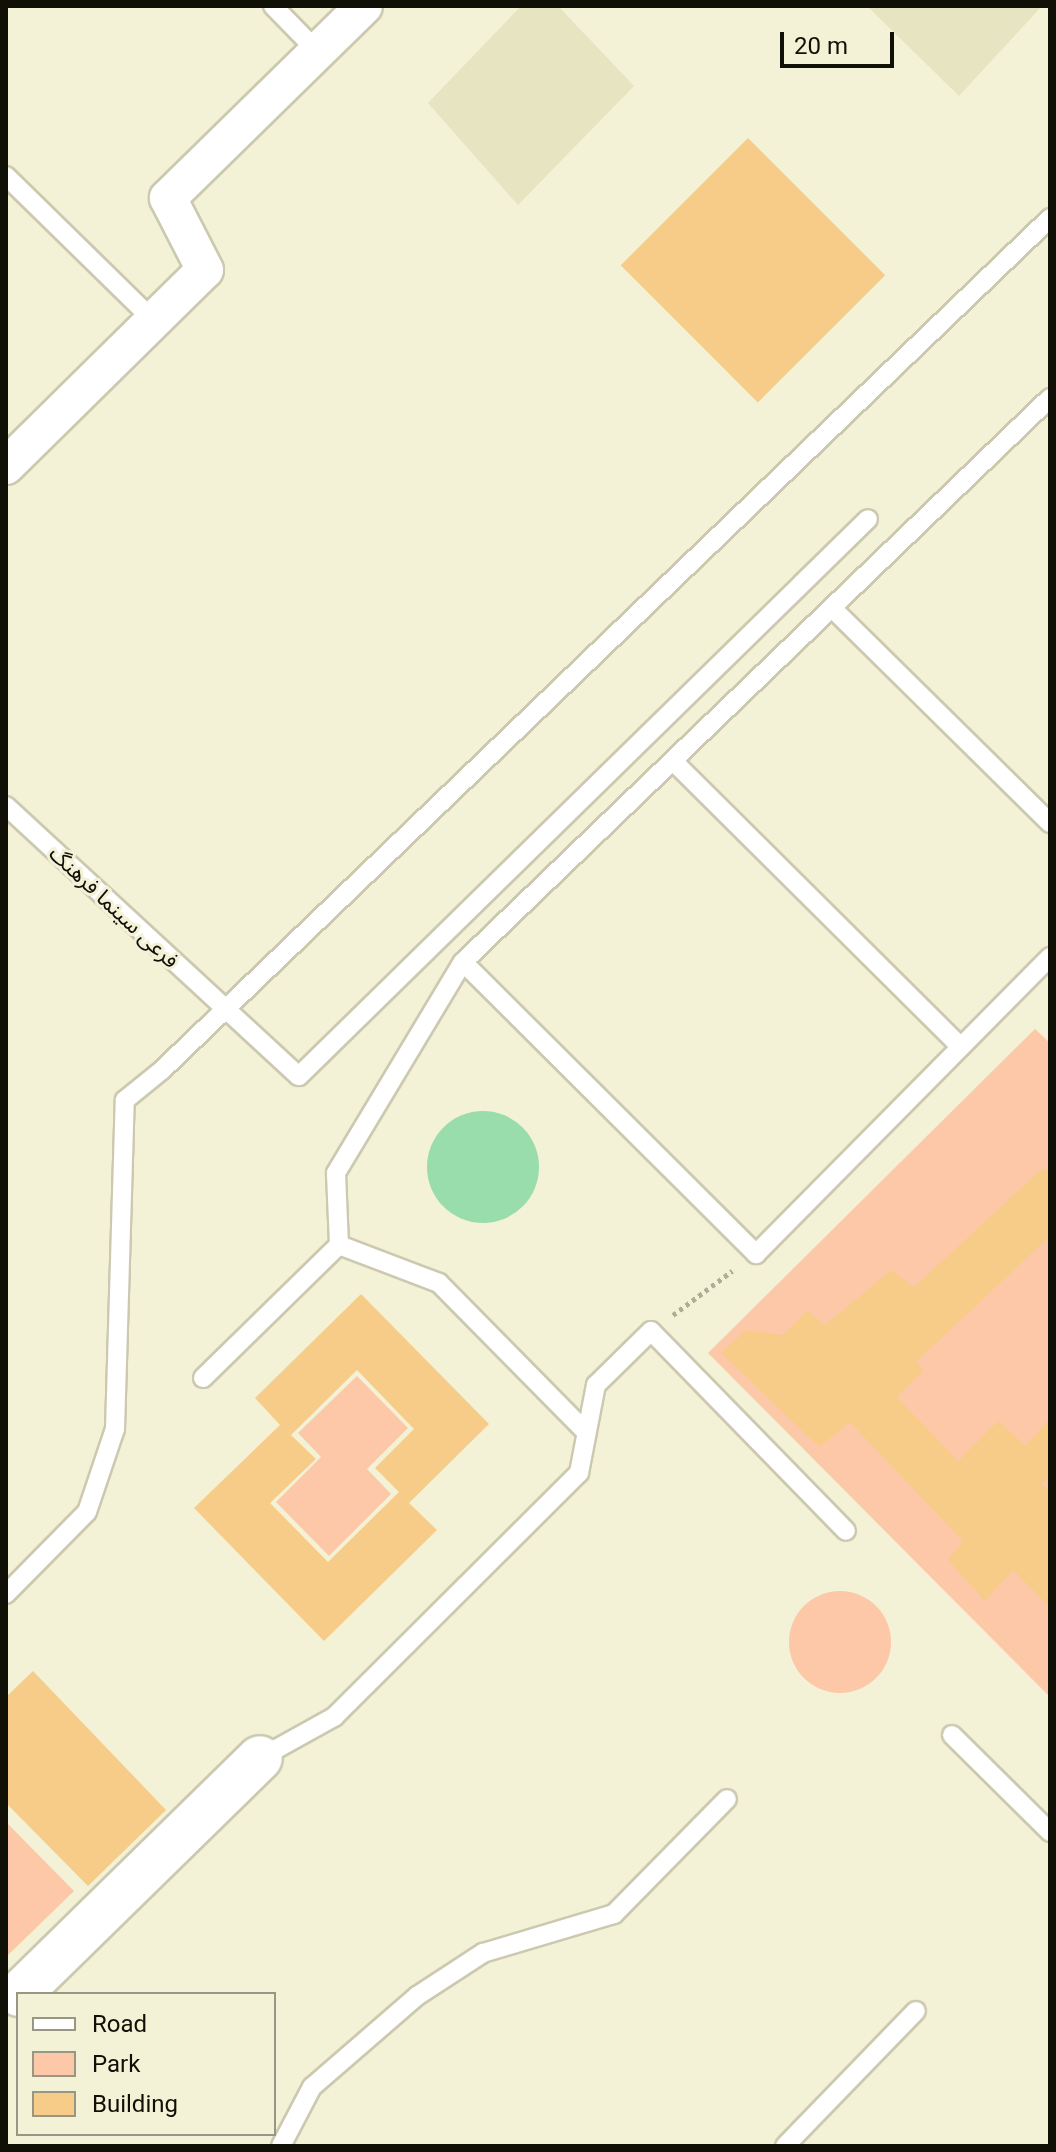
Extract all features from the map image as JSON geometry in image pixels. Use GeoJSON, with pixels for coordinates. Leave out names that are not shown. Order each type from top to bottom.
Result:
{"type":"FeatureCollection","features":[{"type":"Feature","properties":{"kind":"street"},"geometry":{"type":"LineString","coordinates":[[6,466],[205,270],[168,198],[364,6]]}},
{"type":"Feature","properties":{"kind":"street"},"geometry":{"type":"LineString","coordinates":[[22,1992],[260,1758]]}},
{"type":"Feature","properties":{"kind":"lane"},"geometry":{"type":"LineString","coordinates":[[273,6],[317,51]]}},
{"type":"Feature","properties":{"kind":"lane"},"geometry":{"type":"LineString","coordinates":[[6,176],[154,321]]}},
{"type":"Feature","properties":{"kind":"lane"},"geometry":{"type":"LineString","coordinates":[[6,1594],[87,1512],[115,1429],[125,1100],[162,1070],[1050,218]]}},
{"type":"Feature","properties":{"kind":"lane"},"geometry":{"type":"LineString","coordinates":[[203,1378],[339,1245],[336,1173],[463,962],[1043,405],[1050,425]]}},
{"type":"Feature","properties":{"kind":"lane","name":"فرعی سینما فرهنگ"},"geometry":{"type":"LineString","coordinates":[[6,806],[299,1076],[868,519]]}},
{"type":"Feature","properties":{"kind":"lane"},"geometry":{"type":"LineString","coordinates":[[833,609],[1050,823]]}},
{"type":"Feature","properties":{"kind":"lane"},"geometry":{"type":"LineString","coordinates":[[674,762],[961,1047]]}},
{"type":"Feature","properties":{"kind":"lane"},"geometry":{"type":"LineString","coordinates":[[463,962],[756,1254],[1050,957]]}},
{"type":"Feature","properties":{"kind":"lane"},"geometry":{"type":"LineString","coordinates":[[339,1245],[439,1283],[586,1432]]}},
{"type":"Feature","properties":{"kind":"lane"},"geometry":{"type":"LineString","coordinates":[[260,1758],[334,1717],[579,1473],[596,1385],[651,1331],[846,1531]]}},
{"type":"Feature","properties":{"kind":"lane"},"geometry":{"type":"LineString","coordinates":[[952,1735],[1050,1832]]}},
{"type":"Feature","properties":{"kind":"lane"},"geometry":{"type":"LineString","coordinates":[[281,2146],[312,2087],[417,1996],[483,1953],[614,1914],[727,1799]]}},
{"type":"Feature","properties":{"kind":"lane"},"geometry":{"type":"LineString","coordinates":[[785,2146],[916,2011]]}},
{"type":"Feature","properties":{"kind":"path"},"geometry":{"type":"LineString","coordinates":[[651,1331],[756,1254]]}},
{"type":"Feature","properties":{"kind":"shaded area"},"geometry":{"type":"Polygon","coordinates":[[[521,6],[558,6],[634,86],[518,205],[428,103],[521,6]]]}},
{"type":"Feature","properties":{"kind":"shaded area"},"geometry":{"type":"Polygon","coordinates":[[[867,6],[1042,6],[959,96],[867,6]]]}},
{"type":"Feature","properties":{"kind":"shaded area"},"geometry":{"type":"Polygon","coordinates":[[[483,1111],[504,1115],[522,1128],[535,1146],[539,1167],[535,1188],[522,1206],[504,1219],[483,1223],[462,1219],[444,1206],[431,1188],[427,1167],[431,1146],[444,1128],[462,1115],[483,1111]]]}},
{"type":"Feature","properties":{"kind":"green space"},"geometry":{"type":"Polygon","coordinates":[[[1035,1029],[1050,1043],[1050,1697],[708,1353],[1035,1029]]]}},
{"type":"Feature","properties":{"kind":"green space"},"geometry":{"type":"Polygon","coordinates":[[[357,1376],[408,1428],[367,1469],[391,1494],[329,1556],[276,1502],[321,1457],[298,1433],[357,1376]]]}},
{"type":"Feature","properties":{"kind":"green space"},"geometry":{"type":"Polygon","coordinates":[[[840,1591],[859,1595],[876,1606],[887,1623],[891,1642],[887,1661],[876,1678],[859,1689],[840,1693],[821,1689],[804,1678],[793,1661],[789,1642],[793,1623],[804,1606],[821,1595],[840,1591]]]}},
{"type":"Feature","properties":{"kind":"green space"},"geometry":{"type":"Polygon","coordinates":[[[6,1822],[74,1891],[6,1957],[6,1822]]]}},
{"type":"Feature","properties":{"kind":"building"},"geometry":{"type":"Polygon","coordinates":[[[748,138],[885,275],[758,402],[621,265],[748,138]]]}},
{"type":"Feature","properties":{"kind":"building"},"geometry":{"type":"Polygon","coordinates":[[[1043,1168],[1050,1174],[1050,1236],[916,1362],[923,1371],[897,1397],[958,1461],[998,1421],[1026,1446],[1050,1418],[1050,1476],[1042,1484],[1050,1491],[1050,1607],[1013,1570],[985,1601],[948,1560],[963,1541],[850,1422],[819,1447],[721,1353],[746,1330],[782,1335],[808,1311],[825,1325],[891,1270],[914,1287],[1043,1168]]]}},
{"type":"Feature","properties":{"kind":"building"},"geometry":{"type":"Polygon","coordinates":[[[361,1294],[489,1424],[409,1503],[437,1530],[324,1641],[194,1508],[280,1425],[255,1398],[361,1294]],[[357,1370],[291,1435],[316,1459],[270,1503],[328,1562],[399,1492],[375,1468],[414,1429],[357,1370]]]}},
{"type":"Feature","properties":{"kind":"building"},"geometry":{"type":"Polygon","coordinates":[[[33,1671],[166,1810],[88,1886],[6,1803],[6,1697],[33,1671]]]}}]}
